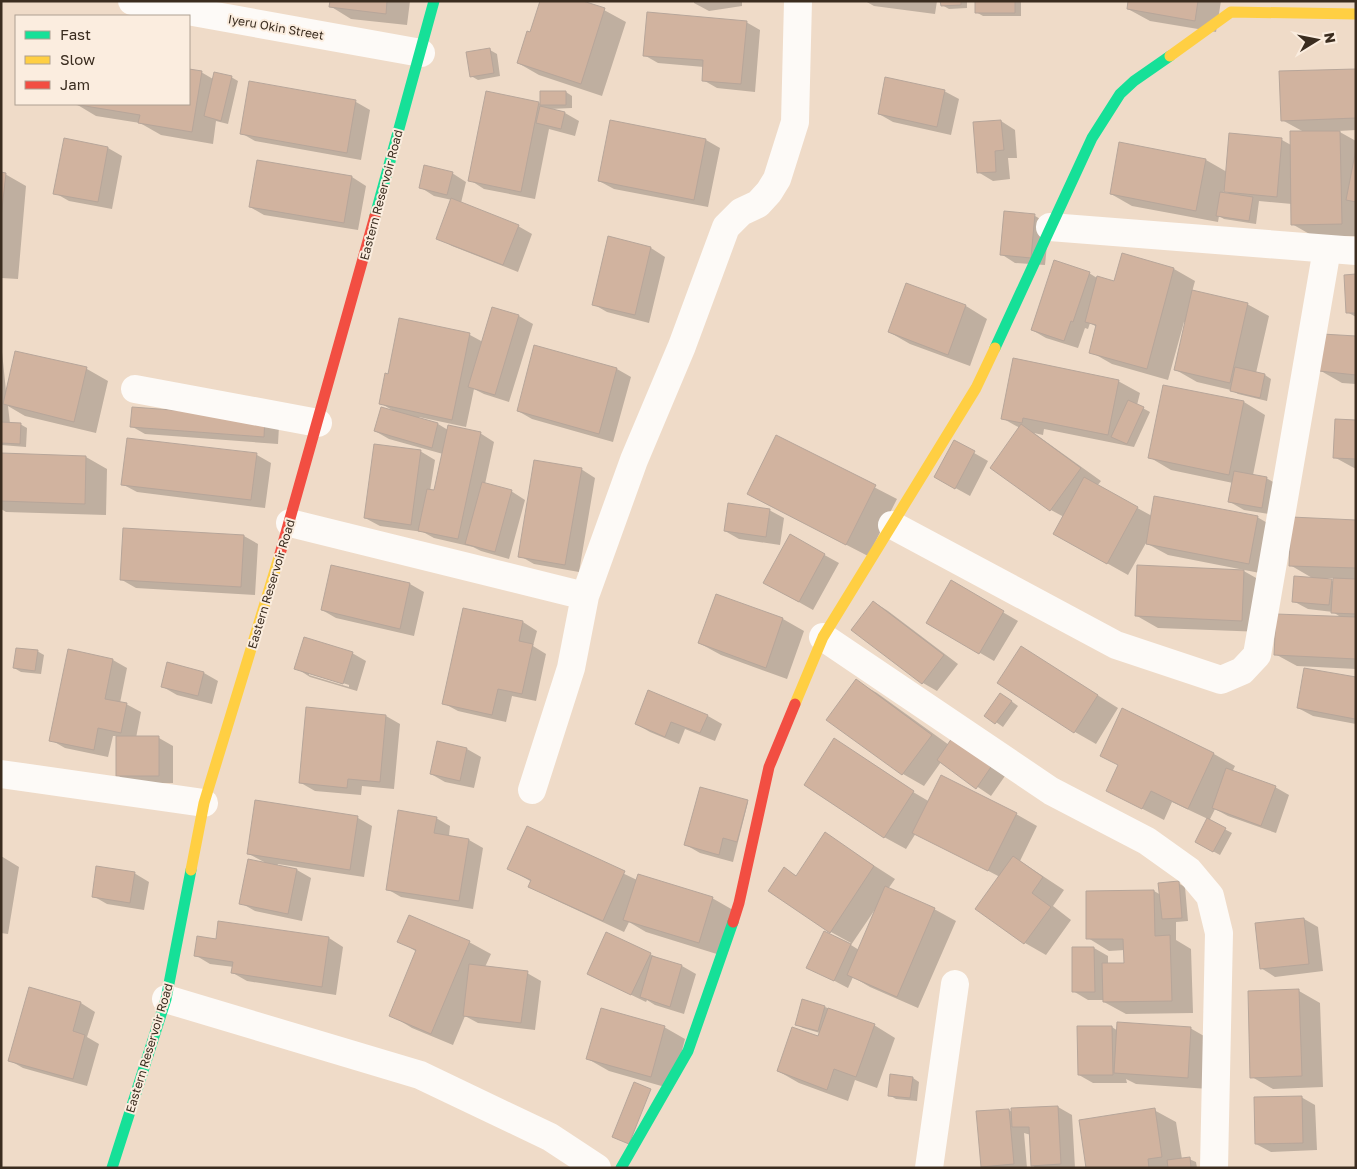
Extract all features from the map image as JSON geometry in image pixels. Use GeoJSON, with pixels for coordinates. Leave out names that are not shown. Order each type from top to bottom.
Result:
{"type":"FeatureCollection","features":[{"type":"Feature","properties":{"kind":"street","name":"Iyeru Okin Street"},"geometry":{"type":"LineString","coordinates":[[132,1],[420,53]]}},
{"type":"Feature","properties":{"kind":"street","name":"Eastern Reservoir Road"},"geometry":{"type":"LineString","coordinates":[[112,1168],[166,999],[204,803],[290,523],[434,1]]}},
{"type":"Feature","properties":{"kind":"street"},"geometry":{"type":"LineString","coordinates":[[532,790],[571,668],[585,596],[634,460],[682,346],[726,227],[741,212],[758,204],[777,179],[795,122],[798,1]]}},
{"type":"Feature","properties":{"kind":"street"},"geometry":{"type":"LineString","coordinates":[[620,1168],[688,1051],[739,903],[769,767],[823,637],[976,388],[1092,138],[1120,94],[1227,7],[1356,14]]}},
{"type":"Feature","properties":{"kind":"street"},"geometry":{"type":"LineString","coordinates":[[1050,228],[1356,251]]}},
{"type":"Feature","properties":{"kind":"street"},"geometry":{"type":"LineString","coordinates":[[892,525],[1116,646],[1221,680],[1242,671],[1257,655],[1327,250]]}},
{"type":"Feature","properties":{"kind":"street"},"geometry":{"type":"LineString","coordinates":[[135,389],[318,423]]}},
{"type":"Feature","properties":{"kind":"street"},"geometry":{"type":"LineString","coordinates":[[290,523],[585,596]]}},
{"type":"Feature","properties":{"kind":"street"},"geometry":{"type":"LineString","coordinates":[[823,637],[1050,791],[1147,841],[1189,871],[1210,896],[1219,933],[1214,1168]]}},
{"type":"Feature","properties":{"kind":"street"},"geometry":{"type":"LineString","coordinates":[[1,774],[204,803]]}},
{"type":"Feature","properties":{"kind":"street"},"geometry":{"type":"LineString","coordinates":[[929,1168],[955,984]]}},
{"type":"Feature","properties":{"kind":"street"},"geometry":{"type":"LineString","coordinates":[[166,999],[420,1075],[550,1137],[598,1168]]}},
{"type":"Feature","properties":{"kind":"building"},"geometry":{"type":"Polygon","coordinates":[[[330,1],[387,1],[386,14],[329,7],[330,1]]]}},
{"type":"Feature","properties":{"kind":"building"},"geometry":{"type":"Polygon","coordinates":[[[540,1],[583,1],[605,8],[581,84],[517,63],[527,31],[530,32],[540,1]]]}},
{"type":"Feature","properties":{"kind":"building"},"geometry":{"type":"Polygon","coordinates":[[[940,1],[961,1],[961,5],[941,6],[940,1]]]}},
{"type":"Feature","properties":{"kind":"building"},"geometry":{"type":"Polygon","coordinates":[[[975,1],[1015,1],[1015,13],[975,13],[975,1]]]}},
{"type":"Feature","properties":{"kind":"building"},"geometry":{"type":"Polygon","coordinates":[[[1128,1],[1198,1],[1195,21],[1127,9],[1128,1]]]}},
{"type":"Feature","properties":{"kind":"building"},"geometry":{"type":"Polygon","coordinates":[[[647,12],[747,21],[741,84],[702,81],[703,60],[643,56],[647,12]]]}},
{"type":"Feature","properties":{"kind":"building"},"geometry":{"type":"Polygon","coordinates":[[[490,48],[494,73],[470,77],[466,52],[490,48]]]}},
{"type":"Feature","properties":{"kind":"building"},"geometry":{"type":"Polygon","coordinates":[[[190,69],[202,71],[192,132],[138,123],[140,115],[79,105],[190,105],[190,69]]]}},
{"type":"Feature","properties":{"kind":"building"},"geometry":{"type":"Polygon","coordinates":[[[1356,69],[1356,118],[1281,121],[1279,71],[1356,69]]]}},
{"type":"Feature","properties":{"kind":"building"},"geometry":{"type":"Polygon","coordinates":[[[214,72],[232,76],[221,121],[204,116],[214,72]]]}},
{"type":"Feature","properties":{"kind":"building"},"geometry":{"type":"Polygon","coordinates":[[[885,77],[945,90],[937,127],[878,114],[885,77]]]}},
{"type":"Feature","properties":{"kind":"building"},"geometry":{"type":"Polygon","coordinates":[[[249,81],[356,100],[347,153],[240,134],[249,81]]]}},
{"type":"Feature","properties":{"kind":"building"},"geometry":{"type":"Polygon","coordinates":[[[486,91],[539,102],[521,192],[468,181],[486,91]]]}},
{"type":"Feature","properties":{"kind":"building"},"geometry":{"type":"Polygon","coordinates":[[[540,91],[566,91],[566,105],[540,105],[540,91]]]}},
{"type":"Feature","properties":{"kind":"building"},"geometry":{"type":"Polygon","coordinates":[[[540,106],[565,112],[561,129],[536,123],[540,106]]]}},
{"type":"Feature","properties":{"kind":"building"},"geometry":{"type":"Polygon","coordinates":[[[610,120],[706,139],[694,200],[598,181],[610,120]]]}},
{"type":"Feature","properties":{"kind":"building"},"geometry":{"type":"Polygon","coordinates":[[[1001,120],[1004,150],[995,151],[996,172],[977,173],[973,122],[1001,120]]]}},
{"type":"Feature","properties":{"kind":"building"},"geometry":{"type":"Polygon","coordinates":[[[1290,131],[1340,131],[1342,224],[1291,225],[1290,131]]]}},
{"type":"Feature","properties":{"kind":"building"},"geometry":{"type":"Polygon","coordinates":[[[1229,133],[1282,138],[1277,197],[1224,192],[1229,133]]]}},
{"type":"Feature","properties":{"kind":"building"},"geometry":{"type":"Polygon","coordinates":[[[64,138],[108,147],[98,202],[53,194],[64,138]]]}},
{"type":"Feature","properties":{"kind":"building"},"geometry":{"type":"Polygon","coordinates":[[[1119,142],[1206,159],[1196,211],[1110,194],[1119,142]]]}},
{"type":"Feature","properties":{"kind":"building"},"geometry":{"type":"Polygon","coordinates":[[[1356,149],[1356,202],[1346,200],[1356,149]]]}},
{"type":"Feature","properties":{"kind":"building"},"geometry":{"type":"Polygon","coordinates":[[[257,160],[352,176],[344,223],[249,207],[257,160]]]}},
{"type":"Feature","properties":{"kind":"building"},"geometry":{"type":"Polygon","coordinates":[[[424,165],[453,172],[447,195],[419,188],[424,165]]]}},
{"type":"Feature","properties":{"kind":"building"},"geometry":{"type":"Polygon","coordinates":[[[1,172],[6,173],[1,218],[1,172]]]}},
{"type":"Feature","properties":{"kind":"building"},"geometry":{"type":"Polygon","coordinates":[[[1220,192],[1253,197],[1249,221],[1216,216],[1220,192]]]}},
{"type":"Feature","properties":{"kind":"building"},"geometry":{"type":"Polygon","coordinates":[[[451,198],[519,225],[503,265],[436,239],[451,198]]]}},
{"type":"Feature","properties":{"kind":"building"},"geometry":{"type":"Polygon","coordinates":[[[1004,211],[1035,214],[1031,258],[1000,255],[1004,211]]]}},
{"type":"Feature","properties":{"kind":"building"},"geometry":{"type":"Polygon","coordinates":[[[608,236],[651,247],[635,315],[592,305],[608,236]]]}},
{"type":"Feature","properties":{"kind":"building"},"geometry":{"type":"Polygon","coordinates":[[[1122,253],[1174,268],[1147,369],[1089,353],[1096,325],[1085,322],[1097,276],[1114,281],[1122,253]]]}},
{"type":"Feature","properties":{"kind":"building"},"geometry":{"type":"Polygon","coordinates":[[[1054,260],[1090,272],[1073,322],[1071,321],[1064,341],[1031,330],[1054,260]]]}},
{"type":"Feature","properties":{"kind":"building"},"geometry":{"type":"Polygon","coordinates":[[[1356,274],[1356,313],[1346,313],[1344,275],[1356,274]]]}},
{"type":"Feature","properties":{"kind":"building"},"geometry":{"type":"Polygon","coordinates":[[[906,283],[966,305],[948,355],[888,332],[906,283]]]}},
{"type":"Feature","properties":{"kind":"building"},"geometry":{"type":"Polygon","coordinates":[[[1192,290],[1248,303],[1230,383],[1174,370],[1192,290]]]}},
{"type":"Feature","properties":{"kind":"building"},"geometry":{"type":"Polygon","coordinates":[[[492,307],[519,315],[495,395],[468,387],[492,307]]]}},
{"type":"Feature","properties":{"kind":"building"},"geometry":{"type":"Polygon","coordinates":[[[399,318],[470,333],[452,420],[379,404],[385,373],[388,374],[399,318]]]}},
{"type":"Feature","properties":{"kind":"building"},"geometry":{"type":"Polygon","coordinates":[[[1322,334],[1356,336],[1356,375],[1319,371],[1322,334]]]}},
{"type":"Feature","properties":{"kind":"building"},"geometry":{"type":"Polygon","coordinates":[[[534,345],[617,368],[599,434],[517,411],[534,345]]]}},
{"type":"Feature","properties":{"kind":"building"},"geometry":{"type":"Polygon","coordinates":[[[15,351],[87,367],[74,422],[3,404],[15,351]]]}},
{"type":"Feature","properties":{"kind":"building"},"geometry":{"type":"Polygon","coordinates":[[[1013,358],[1119,380],[1108,435],[1023,418],[1022,423],[1001,419],[1013,358]]]}},
{"type":"Feature","properties":{"kind":"building"},"geometry":{"type":"Polygon","coordinates":[[[1235,367],[1265,374],[1260,398],[1230,391],[1235,367]]]}},
{"type":"Feature","properties":{"kind":"building"},"geometry":{"type":"Polygon","coordinates":[[[1163,385],[1244,401],[1229,475],[1148,458],[1163,385]]]}},
{"type":"Feature","properties":{"kind":"building"},"geometry":{"type":"Polygon","coordinates":[[[1128,400],[1144,407],[1127,444],[1111,437],[1128,400]]]}},
{"type":"Feature","properties":{"kind":"building"},"geometry":{"type":"Polygon","coordinates":[[[132,407],[265,417],[264,437],[130,427],[132,407]]]}},
{"type":"Feature","properties":{"kind":"building"},"geometry":{"type":"Polygon","coordinates":[[[381,407],[438,423],[432,448],[374,431],[381,407]]]}},
{"type":"Feature","properties":{"kind":"building"},"geometry":{"type":"Polygon","coordinates":[[[1335,419],[1356,420],[1356,459],[1333,458],[1335,419]]]}},
{"type":"Feature","properties":{"kind":"building"},"geometry":{"type":"Polygon","coordinates":[[[1,422],[21,423],[20,444],[1,443],[1,422]]]}},
{"type":"Feature","properties":{"kind":"building"},"geometry":{"type":"Polygon","coordinates":[[[1021,424],[1081,468],[1050,511],[990,468],[1021,424]]]}},
{"type":"Feature","properties":{"kind":"building"},"geometry":{"type":"Polygon","coordinates":[[[448,425],[481,432],[458,539],[418,531],[427,489],[434,490],[448,425]]]}},
{"type":"Feature","properties":{"kind":"building"},"geometry":{"type":"Polygon","coordinates":[[[776,435],[876,485],[846,545],[747,494],[776,435]]]}},
{"type":"Feature","properties":{"kind":"building"},"geometry":{"type":"Polygon","coordinates":[[[127,438],[257,453],[251,500],[121,485],[127,438]]]}},
{"type":"Feature","properties":{"kind":"building"},"geometry":{"type":"Polygon","coordinates":[[[954,440],[975,451],[955,489],[934,477],[954,440]]]}},
{"type":"Feature","properties":{"kind":"building"},"geometry":{"type":"Polygon","coordinates":[[[374,444],[421,450],[411,525],[364,518],[374,444]]]}},
{"type":"Feature","properties":{"kind":"building"},"geometry":{"type":"Polygon","coordinates":[[[1,453],[86,456],[85,504],[1,501],[1,453]]]}},
{"type":"Feature","properties":{"kind":"building"},"geometry":{"type":"Polygon","coordinates":[[[534,460],[582,468],[565,565],[518,557],[534,460]]]}},
{"type":"Feature","properties":{"kind":"building"},"geometry":{"type":"Polygon","coordinates":[[[1234,471],[1267,477],[1262,508],[1228,502],[1234,471]]]}},
{"type":"Feature","properties":{"kind":"building"},"geometry":{"type":"Polygon","coordinates":[[[1084,477],[1138,507],[1107,564],[1053,534],[1084,477]]]}},
{"type":"Feature","properties":{"kind":"building"},"geometry":{"type":"Polygon","coordinates":[[[482,482],[512,490],[495,552],[465,544],[482,482]]]}},
{"type":"Feature","properties":{"kind":"building"},"geometry":{"type":"Polygon","coordinates":[[[1154,496],[1258,516],[1249,564],[1146,544],[1154,496]]]}},
{"type":"Feature","properties":{"kind":"building"},"geometry":{"type":"Polygon","coordinates":[[[728,503],[770,509],[766,537],[724,531],[728,503]]]}},
{"type":"Feature","properties":{"kind":"building"},"geometry":{"type":"Polygon","coordinates":[[[1291,517],[1356,520],[1356,568],[1289,566],[1291,517]]]}},
{"type":"Feature","properties":{"kind":"building"},"geometry":{"type":"Polygon","coordinates":[[[123,528],[244,535],[241,587],[120,580],[123,528]]]}},
{"type":"Feature","properties":{"kind":"building"},"geometry":{"type":"Polygon","coordinates":[[[790,534],[825,554],[799,602],[763,583],[790,534]]]}},
{"type":"Feature","properties":{"kind":"building"},"geometry":{"type":"Polygon","coordinates":[[[331,565],[410,583],[400,629],[321,610],[331,565]]]}},
{"type":"Feature","properties":{"kind":"building"},"geometry":{"type":"Polygon","coordinates":[[[1137,565],[1244,570],[1242,621],[1135,616],[1137,565]]]}},
{"type":"Feature","properties":{"kind":"building"},"geometry":{"type":"Polygon","coordinates":[[[1294,576],[1332,579],[1329,605],[1292,602],[1294,576]]]}},
{"type":"Feature","properties":{"kind":"building"},"geometry":{"type":"Polygon","coordinates":[[[1333,578],[1356,579],[1356,614],[1331,613],[1333,578]]]}},
{"type":"Feature","properties":{"kind":"building"},"geometry":{"type":"Polygon","coordinates":[[[951,580],[1004,611],[979,654],[926,623],[951,580]]]}},
{"type":"Feature","properties":{"kind":"building"},"geometry":{"type":"Polygon","coordinates":[[[716,594],[783,618],[766,668],[698,643],[716,594]]]}},
{"type":"Feature","properties":{"kind":"building"},"geometry":{"type":"Polygon","coordinates":[[[873,601],[944,655],[922,684],[851,630],[873,601]]]}},
{"type":"Feature","properties":{"kind":"building"},"geometry":{"type":"Polygon","coordinates":[[[463,608],[523,621],[519,641],[533,644],[522,694],[498,689],[492,715],[442,704],[463,608]]]}},
{"type":"Feature","properties":{"kind":"building"},"geometry":{"type":"Polygon","coordinates":[[[1276,614],[1356,617],[1356,659],[1274,655],[1276,614]]]}},
{"type":"Feature","properties":{"kind":"building"},"geometry":{"type":"Polygon","coordinates":[[[304,637],[353,652],[343,684],[294,669],[304,637]]]}},
{"type":"Feature","properties":{"kind":"building"},"geometry":{"type":"Polygon","coordinates":[[[1021,646],[1098,695],[1074,733],[997,683],[1021,646]]]}},
{"type":"Feature","properties":{"kind":"building"},"geometry":{"type":"Polygon","coordinates":[[[16,648],[38,650],[35,671],[13,668],[16,648]]]}},
{"type":"Feature","properties":{"kind":"building"},"geometry":{"type":"Polygon","coordinates":[[[68,649],[113,659],[105,699],[127,703],[121,733],[98,728],[94,750],[49,741],[68,649]]]}},
{"type":"Feature","properties":{"kind":"building"},"geometry":{"type":"Polygon","coordinates":[[[167,662],[204,672],[198,696],[161,687],[167,662]]]}},
{"type":"Feature","properties":{"kind":"building"},"geometry":{"type":"Polygon","coordinates":[[[1304,668],[1356,677],[1355,719],[1297,708],[1304,668]]]}},
{"type":"Feature","properties":{"kind":"building"},"geometry":{"type":"Polygon","coordinates":[[[856,679],[932,735],[902,775],[826,720],[856,679]]]}},
{"type":"Feature","properties":{"kind":"building"},"geometry":{"type":"Polygon","coordinates":[[[648,690],[708,715],[700,733],[671,722],[665,737],[635,724],[648,690]]]}},
{"type":"Feature","properties":{"kind":"building"},"geometry":{"type":"Polygon","coordinates":[[[1000,693],[1012,701],[995,724],[984,716],[1000,693]]]}},
{"type":"Feature","properties":{"kind":"building"},"geometry":{"type":"Polygon","coordinates":[[[306,707],[386,715],[380,782],[348,779],[347,788],[299,783],[306,707]]]}},
{"type":"Feature","properties":{"kind":"building"},"geometry":{"type":"Polygon","coordinates":[[[1122,708],[1214,753],[1188,809],[1151,791],[1142,809],[1106,791],[1118,765],[1100,756],[1122,708]]]}},
{"type":"Feature","properties":{"kind":"building"},"geometry":{"type":"Polygon","coordinates":[[[116,736],[159,736],[159,776],[116,776],[116,736]]]}},
{"type":"Feature","properties":{"kind":"building"},"geometry":{"type":"Polygon","coordinates":[[[834,738],[914,791],[884,838],[804,785],[834,738]]]}},
{"type":"Feature","properties":{"kind":"building"},"geometry":{"type":"Polygon","coordinates":[[[952,738],[991,767],[976,789],[937,760],[952,738]]]}},
{"type":"Feature","properties":{"kind":"building"},"geometry":{"type":"Polygon","coordinates":[[[437,741],[467,748],[460,781],[430,774],[437,741]]]}},
{"type":"Feature","properties":{"kind":"building"},"geometry":{"type":"Polygon","coordinates":[[[1226,768],[1276,786],[1261,826],[1212,808],[1226,768]]]}},
{"type":"Feature","properties":{"kind":"building"},"geometry":{"type":"Polygon","coordinates":[[[941,775],[1017,813],[988,871],[912,833],[941,775]]]}},
{"type":"Feature","properties":{"kind":"building"},"geometry":{"type":"Polygon","coordinates":[[[700,787],[748,800],[737,842],[723,838],[719,855],[684,845],[700,787]]]}},
{"type":"Feature","properties":{"kind":"building"},"geometry":{"type":"Polygon","coordinates":[[[255,800],[358,816],[350,870],[247,854],[255,800]]]}},
{"type":"Feature","properties":{"kind":"building"},"geometry":{"type":"Polygon","coordinates":[[[398,810],[437,817],[434,833],[469,839],[459,901],[386,890],[398,810]]]}},
{"type":"Feature","properties":{"kind":"building"},"geometry":{"type":"Polygon","coordinates":[[[1207,818],[1226,828],[1213,852],[1195,842],[1207,818]]]}},
{"type":"Feature","properties":{"kind":"building"},"geometry":{"type":"Polygon","coordinates":[[[527,826],[625,871],[603,921],[528,887],[531,880],[507,869],[527,826]]]}},
{"type":"Feature","properties":{"kind":"building"},"geometry":{"type":"Polygon","coordinates":[[[825,832],[874,866],[830,933],[768,891],[784,867],[796,876],[825,832]]]}},
{"type":"Feature","properties":{"kind":"building"},"geometry":{"type":"Polygon","coordinates":[[[1013,856],[1043,877],[1032,893],[1051,907],[1024,944],[975,909],[1013,856]]]}},
{"type":"Feature","properties":{"kind":"building"},"geometry":{"type":"Polygon","coordinates":[[[248,859],[297,869],[288,914],[239,904],[248,859]]]}},
{"type":"Feature","properties":{"kind":"building"},"geometry":{"type":"Polygon","coordinates":[[[96,866],[135,872],[130,903],[92,897],[96,866]]]}},
{"type":"Feature","properties":{"kind":"building"},"geometry":{"type":"Polygon","coordinates":[[[638,874],[713,897],[699,943],[623,920],[638,874]]]}},
{"type":"Feature","properties":{"kind":"building"},"geometry":{"type":"Polygon","coordinates":[[[1179,881],[1182,918],[1162,919],[1158,883],[1179,881]]]}},
{"type":"Feature","properties":{"kind":"building"},"geometry":{"type":"Polygon","coordinates":[[[885,886],[935,908],[897,997],[847,975],[885,886]]]}},
{"type":"Feature","properties":{"kind":"building"},"geometry":{"type":"Polygon","coordinates":[[[1154,890],[1155,936],[1170,935],[1172,1001],[1103,1002],[1102,963],[1124,963],[1123,939],[1086,939],[1086,891],[1154,890]]]}},
{"type":"Feature","properties":{"kind":"building"},"geometry":{"type":"Polygon","coordinates":[[[409,915],[470,941],[431,1034],[389,1016],[416,950],[397,942],[409,915]]]}},
{"type":"Feature","properties":{"kind":"building"},"geometry":{"type":"Polygon","coordinates":[[[1304,918],[1309,964],[1260,969],[1255,923],[1304,918]]]}},
{"type":"Feature","properties":{"kind":"building"},"geometry":{"type":"Polygon","coordinates":[[[218,921],[329,937],[322,987],[231,973],[233,962],[194,956],[197,936],[216,939],[218,921]]]}},
{"type":"Feature","properties":{"kind":"building"},"geometry":{"type":"Polygon","coordinates":[[[824,931],[851,944],[834,981],[806,968],[824,931]]]}},
{"type":"Feature","properties":{"kind":"building"},"geometry":{"type":"Polygon","coordinates":[[[606,932],[651,953],[631,995],[587,974],[606,932]]]}},
{"type":"Feature","properties":{"kind":"building"},"geometry":{"type":"Polygon","coordinates":[[[1072,947],[1094,947],[1095,992],[1072,992],[1072,947]]]}},
{"type":"Feature","properties":{"kind":"building"},"geometry":{"type":"Polygon","coordinates":[[[652,956],[682,965],[670,1007],[640,997],[652,956]]]}},
{"type":"Feature","properties":{"kind":"building"},"geometry":{"type":"Polygon","coordinates":[[[469,964],[528,971],[521,1023],[463,1016],[469,964]]]}},
{"type":"Feature","properties":{"kind":"building"},"geometry":{"type":"Polygon","coordinates":[[[29,987],[81,1002],[73,1031],[85,1035],[73,1079],[8,1061],[29,987]]]}},
{"type":"Feature","properties":{"kind":"building"},"geometry":{"type":"Polygon","coordinates":[[[1299,989],[1302,1076],[1250,1078],[1248,991],[1299,989]]]}},
{"type":"Feature","properties":{"kind":"building"},"geometry":{"type":"Polygon","coordinates":[[[802,999],[825,1006],[818,1031],[795,1025],[802,999]]]}},
{"type":"Feature","properties":{"kind":"building"},"geometry":{"type":"Polygon","coordinates":[[[601,1008],[665,1026],[651,1077],[586,1059],[601,1008]]]}},
{"type":"Feature","properties":{"kind":"building"},"geometry":{"type":"Polygon","coordinates":[[[828,1008],[875,1024],[856,1077],[834,1069],[827,1090],[777,1071],[792,1027],[818,1036],[828,1008]]]}},
{"type":"Feature","properties":{"kind":"building"},"geometry":{"type":"Polygon","coordinates":[[[1117,1022],[1191,1027],[1188,1078],[1114,1073],[1117,1022]]]}},
{"type":"Feature","properties":{"kind":"building"},"geometry":{"type":"Polygon","coordinates":[[[1077,1026],[1112,1026],[1113,1075],[1078,1075],[1077,1026]]]}},
{"type":"Feature","properties":{"kind":"building"},"geometry":{"type":"Polygon","coordinates":[[[890,1074],[913,1077],[910,1098],[888,1096],[890,1074]]]}},
{"type":"Feature","properties":{"kind":"building"},"geometry":{"type":"Polygon","coordinates":[[[634,1082],[651,1089],[629,1144],[612,1137],[634,1082]]]}},
{"type":"Feature","properties":{"kind":"building"},"geometry":{"type":"Polygon","coordinates":[[[1302,1096],[1303,1143],[1255,1144],[1254,1097],[1302,1096]]]}},
{"type":"Feature","properties":{"kind":"building"},"geometry":{"type":"Polygon","coordinates":[[[1058,1106],[1061,1164],[1031,1166],[1029,1127],[1012,1127],[1011,1108],[1058,1106]]]}},
{"type":"Feature","properties":{"kind":"building"},"geometry":{"type":"Polygon","coordinates":[[[1155,1108],[1162,1157],[1148,1159],[1149,1168],[1086,1168],[1079,1120],[1155,1108]]]}},
{"type":"Feature","properties":{"kind":"building"},"geometry":{"type":"Polygon","coordinates":[[[1009,1109],[1014,1164],[981,1167],[976,1111],[1009,1109]]]}},
{"type":"Feature","properties":{"kind":"building"},"geometry":{"type":"Polygon","coordinates":[[[1190,1157],[1191,1168],[1168,1168],[1167,1160],[1190,1157]]]}},
{"type":"Feature","properties":{"kind":"traffic: fast"},"geometry":{"type":"LineString","coordinates":[[375,216],[434,1]]}},
{"type":"Feature","properties":{"kind":"traffic: fast"},"geometry":{"type":"LineString","coordinates":[[995,348],[1092,138],[1120,94],[1134,81],[1170,56]]}},
{"type":"Feature","properties":{"kind":"traffic: fast"},"geometry":{"type":"LineString","coordinates":[[112,1168],[166,999],[191,870]]}},
{"type":"Feature","properties":{"kind":"traffic: fast"},"geometry":{"type":"LineString","coordinates":[[621,1168],[688,1051],[733,922]]}},
{"type":"Feature","properties":{"kind":"traffic: slow"},"geometry":{"type":"LineString","coordinates":[[1170,56],[1231,12],[1356,14]]}},
{"type":"Feature","properties":{"kind":"traffic: slow"},"geometry":{"type":"LineString","coordinates":[[795,704],[823,637],[976,388],[995,348]]}},
{"type":"Feature","properties":{"kind":"traffic: slow"},"geometry":{"type":"LineString","coordinates":[[191,870],[204,803],[280,554]]}},
{"type":"Feature","properties":{"kind":"traffic: jam"},"geometry":{"type":"LineString","coordinates":[[280,554],[375,216]]}},
{"type":"Feature","properties":{"kind":"traffic: jam"},"geometry":{"type":"LineString","coordinates":[[733,922],[739,903],[769,767],[795,704]]}}]}
